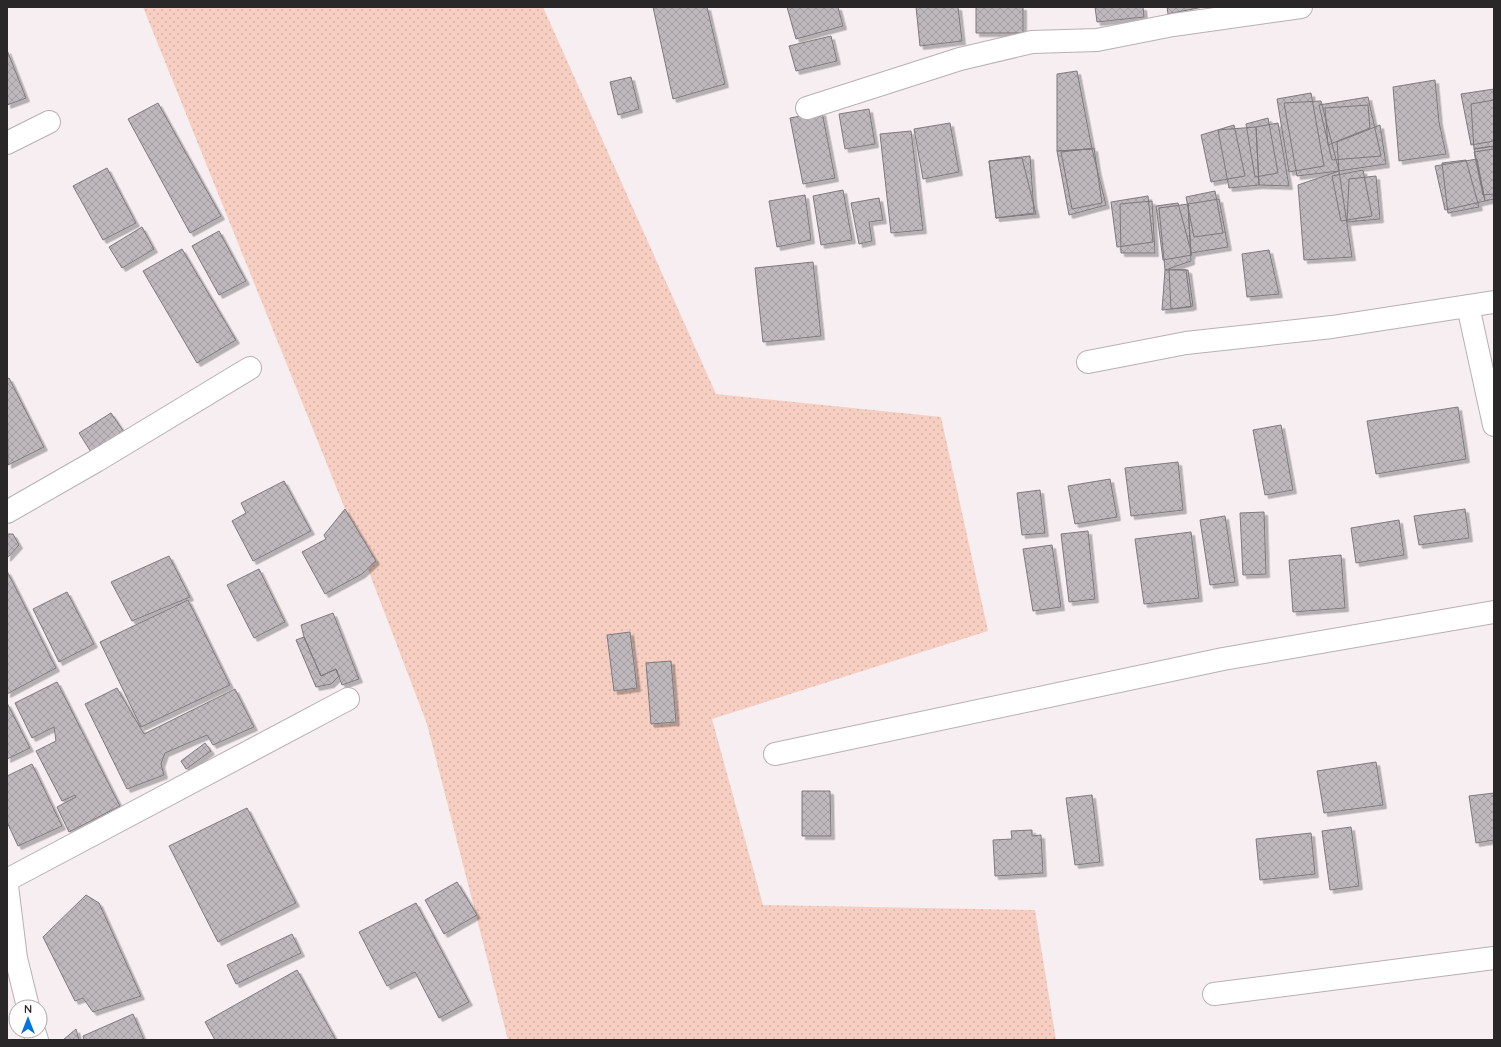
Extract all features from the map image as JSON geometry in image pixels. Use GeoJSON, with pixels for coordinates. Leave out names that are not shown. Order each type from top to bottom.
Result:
{"type":"FeatureCollection","features":[{"type":"Feature","properties":{"kind":"street"},"geometry":{"type":"LineString","coordinates":[[807,108],[960,59],[1032,42],[1097,40],[1260,10],[1301,7]]}},
{"type":"Feature","properties":{"kind":"street"},"geometry":{"type":"LineString","coordinates":[[7,143],[49,122]]}},
{"type":"Feature","properties":{"kind":"street"},"geometry":{"type":"LineString","coordinates":[[1088,362],[1186,343],[1332,327],[1494,302]]}},
{"type":"Feature","properties":{"kind":"street"},"geometry":{"type":"LineString","coordinates":[[1468,306],[1494,425]]}},
{"type":"Feature","properties":{"kind":"street"},"geometry":{"type":"LineString","coordinates":[[7,512],[96,461],[250,368]]}},
{"type":"Feature","properties":{"kind":"street"},"geometry":{"type":"LineString","coordinates":[[775,754],[1223,659],[1494,612]]}},
{"type":"Feature","properties":{"kind":"street"},"geometry":{"type":"LineString","coordinates":[[7,880],[348,700]]}},
{"type":"Feature","properties":{"kind":"street"},"geometry":{"type":"LineString","coordinates":[[7,886],[16,958],[26,999]]}},
{"type":"Feature","properties":{"kind":"street"},"geometry":{"type":"LineString","coordinates":[[1214,994],[1494,958]]}},
{"type":"Feature","properties":{"kind":"shaded area"},"geometry":{"type":"Polygon","coordinates":[[[143,7],[543,7],[716,394],[941,417],[988,631],[712,719],[763,905],[1035,910],[1056,1040],[508,1040],[427,724],[345,509],[143,7]]]}},
{"type":"Feature","properties":{"kind":"building"},"geometry":{"type":"Polygon","coordinates":[[[653,7],[707,7],[725,84],[673,99],[653,7]]]}},
{"type":"Feature","properties":{"kind":"building"},"geometry":{"type":"Polygon","coordinates":[[[787,7],[838,7],[843,26],[796,39],[787,7]]]}},
{"type":"Feature","properties":{"kind":"building"},"geometry":{"type":"Polygon","coordinates":[[[916,7],[958,7],[962,41],[920,46],[916,7]]]}},
{"type":"Feature","properties":{"kind":"building"},"geometry":{"type":"Polygon","coordinates":[[[976,7],[1023,7],[1023,33],[976,33],[976,7]]]}},
{"type":"Feature","properties":{"kind":"building"},"geometry":{"type":"Polygon","coordinates":[[[1095,7],[1143,7],[1144,17],[1097,22],[1095,7]]]}},
{"type":"Feature","properties":{"kind":"building"},"geometry":{"type":"Polygon","coordinates":[[[1167,7],[1203,7],[1168,14],[1167,7]]]}},
{"type":"Feature","properties":{"kind":"building"},"geometry":{"type":"Polygon","coordinates":[[[831,36],[837,61],[796,71],[789,46],[831,36]]]}},
{"type":"Feature","properties":{"kind":"building"},"geometry":{"type":"Polygon","coordinates":[[[7,50],[26,98],[7,105],[7,50]]]}},
{"type":"Feature","properties":{"kind":"building"},"geometry":{"type":"Polygon","coordinates":[[[1077,71],[1092,149],[1057,151],[1057,74],[1077,71]]]}},
{"type":"Feature","properties":{"kind":"building"},"geometry":{"type":"Polygon","coordinates":[[[631,77],[639,109],[618,115],[610,82],[631,77]]]}},
{"type":"Feature","properties":{"kind":"building"},"geometry":{"type":"Polygon","coordinates":[[[1435,80],[1439,122],[1446,154],[1399,161],[1393,87],[1435,80]]]}},
{"type":"Feature","properties":{"kind":"building"},"geometry":{"type":"Polygon","coordinates":[[[1494,89],[1494,141],[1471,145],[1461,94],[1494,89]]]}},
{"type":"Feature","properties":{"kind":"building"},"geometry":{"type":"Polygon","coordinates":[[[1311,93],[1324,166],[1289,172],[1277,99],[1311,93]]]}},
{"type":"Feature","properties":{"kind":"building"},"geometry":{"type":"Polygon","coordinates":[[[1368,97],[1381,156],[1332,160],[1319,105],[1368,97]]]}},
{"type":"Feature","properties":{"kind":"building"},"geometry":{"type":"Polygon","coordinates":[[[1494,100],[1494,146],[1474,149],[1471,104],[1494,100]]]}},
{"type":"Feature","properties":{"kind":"building"},"geometry":{"type":"Polygon","coordinates":[[[1321,101],[1339,171],[1297,176],[1284,103],[1321,101]]]}},
{"type":"Feature","properties":{"kind":"building"},"geometry":{"type":"Polygon","coordinates":[[[158,103],[221,216],[190,233],[128,119],[158,103]]]}},
{"type":"Feature","properties":{"kind":"building"},"geometry":{"type":"Polygon","coordinates":[[[1368,105],[1370,128],[1328,145],[1325,108],[1368,105]]]}},
{"type":"Feature","properties":{"kind":"building"},"geometry":{"type":"Polygon","coordinates":[[[869,109],[875,144],[845,149],[839,114],[869,109]]]}},
{"type":"Feature","properties":{"kind":"building"},"geometry":{"type":"Polygon","coordinates":[[[822,112],[835,178],[803,184],[790,118],[822,112]]]}},
{"type":"Feature","properties":{"kind":"building"},"geometry":{"type":"Polygon","coordinates":[[[1268,118],[1278,173],[1255,177],[1246,124],[1268,118]]]}},
{"type":"Feature","properties":{"kind":"building"},"geometry":{"type":"Polygon","coordinates":[[[950,123],[959,172],[923,179],[914,129],[950,123]]]}},
{"type":"Feature","properties":{"kind":"building"},"geometry":{"type":"Polygon","coordinates":[[[1278,123],[1289,186],[1259,185],[1256,127],[1278,123]]]}},
{"type":"Feature","properties":{"kind":"building"},"geometry":{"type":"Polygon","coordinates":[[[1234,125],[1245,176],[1211,182],[1201,135],[1234,125]]]}},
{"type":"Feature","properties":{"kind":"building"},"geometry":{"type":"Polygon","coordinates":[[[1380,125],[1386,164],[1339,171],[1337,142],[1380,125]]]}},
{"type":"Feature","properties":{"kind":"building"},"geometry":{"type":"Polygon","coordinates":[[[1256,127],[1259,185],[1229,188],[1218,130],[1256,127]]]}},
{"type":"Feature","properties":{"kind":"building"},"geometry":{"type":"Polygon","coordinates":[[[911,131],[923,230],[891,233],[880,134],[911,131]]]}},
{"type":"Feature","properties":{"kind":"building"},"geometry":{"type":"Polygon","coordinates":[[[1494,146],[1494,199],[1485,201],[1474,149],[1494,146]]]}},
{"type":"Feature","properties":{"kind":"building"},"geometry":{"type":"Polygon","coordinates":[[[1094,148],[1102,203],[1072,209],[1061,152],[1094,148]]]}},
{"type":"Feature","properties":{"kind":"building"},"geometry":{"type":"Polygon","coordinates":[[[1092,149],[1106,205],[1069,215],[1057,151],[1092,149]]]}},
{"type":"Feature","properties":{"kind":"building"},"geometry":{"type":"Polygon","coordinates":[[[1494,149],[1494,194],[1483,195],[1474,152],[1494,149]]]}},
{"type":"Feature","properties":{"kind":"building"},"geometry":{"type":"Polygon","coordinates":[[[1030,156],[1034,213],[996,218],[989,161],[1030,156]]]}},
{"type":"Feature","properties":{"kind":"building"},"geometry":{"type":"Polygon","coordinates":[[[1022,158],[1036,214],[996,218],[989,161],[1022,158]]]}},
{"type":"Feature","properties":{"kind":"building"},"geometry":{"type":"Polygon","coordinates":[[[1477,159],[1485,201],[1445,210],[1435,166],[1477,159]]]}},
{"type":"Feature","properties":{"kind":"building"},"geometry":{"type":"Polygon","coordinates":[[[1466,160],[1479,207],[1448,213],[1442,163],[1466,160]]]}},
{"type":"Feature","properties":{"kind":"building"},"geometry":{"type":"Polygon","coordinates":[[[107,168],[136,223],[103,240],[73,186],[107,168]]]}},
{"type":"Feature","properties":{"kind":"building"},"geometry":{"type":"Polygon","coordinates":[[[1363,170],[1372,216],[1341,221],[1332,176],[1363,170]]]}},
{"type":"Feature","properties":{"kind":"building"},"geometry":{"type":"Polygon","coordinates":[[[1339,171],[1352,257],[1304,260],[1298,185],[1339,171]]]}},
{"type":"Feature","properties":{"kind":"building"},"geometry":{"type":"Polygon","coordinates":[[[1376,176],[1380,219],[1347,222],[1349,179],[1376,176]]]}},
{"type":"Feature","properties":{"kind":"building"},"geometry":{"type":"Polygon","coordinates":[[[843,190],[852,240],[821,245],[813,196],[843,190]]]}},
{"type":"Feature","properties":{"kind":"building"},"geometry":{"type":"Polygon","coordinates":[[[1215,191],[1223,233],[1194,237],[1186,197],[1215,191]]]}},
{"type":"Feature","properties":{"kind":"building"},"geometry":{"type":"Polygon","coordinates":[[[805,195],[811,240],[777,247],[769,201],[805,195]]]}},
{"type":"Feature","properties":{"kind":"building"},"geometry":{"type":"Polygon","coordinates":[[[1148,196],[1153,242],[1117,247],[1111,202],[1148,196]]]}},
{"type":"Feature","properties":{"kind":"building"},"geometry":{"type":"Polygon","coordinates":[[[879,198],[883,220],[869,222],[872,241],[859,244],[851,203],[879,198]]]}},
{"type":"Feature","properties":{"kind":"building"},"geometry":{"type":"Polygon","coordinates":[[[1219,199],[1228,247],[1191,253],[1188,204],[1219,199]]]}},
{"type":"Feature","properties":{"kind":"building"},"geometry":{"type":"Polygon","coordinates":[[[1152,201],[1155,253],[1121,253],[1120,204],[1152,201]]]}},
{"type":"Feature","properties":{"kind":"building"},"geometry":{"type":"Polygon","coordinates":[[[1178,203],[1192,255],[1163,260],[1156,206],[1178,203]]]}},
{"type":"Feature","properties":{"kind":"building"},"geometry":{"type":"Polygon","coordinates":[[[1188,204],[1191,261],[1165,270],[1159,208],[1188,204]]]}},
{"type":"Feature","properties":{"kind":"building"},"geometry":{"type":"Polygon","coordinates":[[[142,227],[154,249],[122,268],[109,247],[142,227]]]}},
{"type":"Feature","properties":{"kind":"building"},"geometry":{"type":"Polygon","coordinates":[[[219,231],[246,281],[219,295],[192,246],[219,231]]]}},
{"type":"Feature","properties":{"kind":"building"},"geometry":{"type":"Polygon","coordinates":[[[182,249],[236,340],[197,363],[143,271],[182,249]]]}},
{"type":"Feature","properties":{"kind":"building"},"geometry":{"type":"Polygon","coordinates":[[[1269,250],[1279,294],[1247,297],[1242,254],[1269,250]]]}},
{"type":"Feature","properties":{"kind":"building"},"geometry":{"type":"Polygon","coordinates":[[[813,262],[821,336],[763,342],[755,268],[813,262]]]}},
{"type":"Feature","properties":{"kind":"building"},"geometry":{"type":"Polygon","coordinates":[[[1169,269],[1188,270],[1193,306],[1171,309],[1169,269]]]}},
{"type":"Feature","properties":{"kind":"building"},"geometry":{"type":"Polygon","coordinates":[[[1165,270],[1186,270],[1191,307],[1162,310],[1165,270]]]}},
{"type":"Feature","properties":{"kind":"building"},"geometry":{"type":"Polygon","coordinates":[[[9,378],[44,447],[8,465],[7,379],[9,378]]]}},
{"type":"Feature","properties":{"kind":"building"},"geometry":{"type":"Polygon","coordinates":[[[1458,407],[1466,459],[1376,474],[1367,421],[1458,407]]]}},
{"type":"Feature","properties":{"kind":"building"},"geometry":{"type":"Polygon","coordinates":[[[111,413],[124,432],[91,452],[79,433],[111,413]]]}},
{"type":"Feature","properties":{"kind":"building"},"geometry":{"type":"Polygon","coordinates":[[[1281,425],[1293,490],[1265,495],[1253,430],[1281,425]]]}},
{"type":"Feature","properties":{"kind":"building"},"geometry":{"type":"Polygon","coordinates":[[[1178,462],[1183,510],[1131,516],[1125,468],[1178,462]]]}},
{"type":"Feature","properties":{"kind":"building"},"geometry":{"type":"Polygon","coordinates":[[[1110,479],[1117,517],[1075,524],[1068,486],[1110,479]]]}},
{"type":"Feature","properties":{"kind":"building"},"geometry":{"type":"Polygon","coordinates":[[[284,481],[311,531],[253,561],[232,521],[246,513],[241,503],[284,481]]]}},
{"type":"Feature","properties":{"kind":"building"},"geometry":{"type":"Polygon","coordinates":[[[1040,490],[1045,533],[1022,535],[1017,493],[1040,490]]]}},
{"type":"Feature","properties":{"kind":"building"},"geometry":{"type":"Polygon","coordinates":[[[345,509],[376,561],[362,574],[325,594],[302,552],[326,539],[324,535],[345,509]]]}},
{"type":"Feature","properties":{"kind":"building"},"geometry":{"type":"Polygon","coordinates":[[[1465,509],[1469,538],[1419,545],[1414,516],[1465,509]]]}},
{"type":"Feature","properties":{"kind":"building"},"geometry":{"type":"Polygon","coordinates":[[[1264,512],[1266,574],[1243,575],[1240,513],[1264,512]]]}},
{"type":"Feature","properties":{"kind":"building"},"geometry":{"type":"Polygon","coordinates":[[[1225,516],[1235,582],[1210,585],[1200,520],[1225,516]]]}},
{"type":"Feature","properties":{"kind":"building"},"geometry":{"type":"Polygon","coordinates":[[[1399,520],[1404,555],[1356,563],[1351,528],[1399,520]]]}},
{"type":"Feature","properties":{"kind":"building"},"geometry":{"type":"Polygon","coordinates":[[[1088,531],[1095,599],[1069,602],[1061,534],[1088,531]]]}},
{"type":"Feature","properties":{"kind":"building"},"geometry":{"type":"Polygon","coordinates":[[[1191,532],[1199,598],[1144,604],[1135,539],[1191,532]]]}},
{"type":"Feature","properties":{"kind":"building"},"geometry":{"type":"Polygon","coordinates":[[[7,534],[13,534],[19,545],[7,558],[7,534]]]}},
{"type":"Feature","properties":{"kind":"building"},"geometry":{"type":"Polygon","coordinates":[[[1052,545],[1061,607],[1033,611],[1023,549],[1052,545]]]}},
{"type":"Feature","properties":{"kind":"building"},"geometry":{"type":"Polygon","coordinates":[[[1341,555],[1345,608],[1293,612],[1289,560],[1341,555]]]}},
{"type":"Feature","properties":{"kind":"building"},"geometry":{"type":"Polygon","coordinates":[[[169,556],[190,597],[132,621],[111,582],[169,556]]]}},
{"type":"Feature","properties":{"kind":"building"},"geometry":{"type":"Polygon","coordinates":[[[259,569],[285,622],[254,638],[227,585],[259,569]]]}},
{"type":"Feature","properties":{"kind":"building"},"geometry":{"type":"Polygon","coordinates":[[[7,571],[56,668],[7,694],[7,571]]]}},
{"type":"Feature","properties":{"kind":"building"},"geometry":{"type":"Polygon","coordinates":[[[67,592],[94,644],[59,662],[33,609],[67,592]]]}},
{"type":"Feature","properties":{"kind":"building"},"geometry":{"type":"Polygon","coordinates":[[[188,600],[230,685],[141,727],[100,642],[188,600]]]}},
{"type":"Feature","properties":{"kind":"building"},"geometry":{"type":"Polygon","coordinates":[[[333,613],[359,679],[342,685],[336,669],[321,676],[304,637],[301,625],[333,613]]]}},
{"type":"Feature","properties":{"kind":"building"},"geometry":{"type":"Polygon","coordinates":[[[630,632],[637,688],[614,691],[607,635],[630,632]]]}},
{"type":"Feature","properties":{"kind":"building"},"geometry":{"type":"Polygon","coordinates":[[[304,637],[321,676],[336,669],[339,676],[331,684],[316,687],[296,640],[304,637]]]}},
{"type":"Feature","properties":{"kind":"building"},"geometry":{"type":"Polygon","coordinates":[[[671,661],[676,722],[651,724],[646,663],[671,661]]]}},
{"type":"Feature","properties":{"kind":"building"},"geometry":{"type":"Polygon","coordinates":[[[57,682],[120,806],[69,832],[57,807],[76,797],[75,795],[62,801],[36,751],[56,741],[54,727],[32,738],[15,703],[57,682]]]}},
{"type":"Feature","properties":{"kind":"building"},"geometry":{"type":"Polygon","coordinates":[[[117,688],[144,734],[235,689],[254,727],[213,745],[207,735],[165,753],[161,764],[164,775],[127,789],[85,704],[117,688]]]}},
{"type":"Feature","properties":{"kind":"building"},"geometry":{"type":"Polygon","coordinates":[[[7,703],[30,748],[7,759],[7,703]]]}},
{"type":"Feature","properties":{"kind":"building"},"geometry":{"type":"Polygon","coordinates":[[[205,743],[211,751],[186,769],[181,761],[205,743]]]}},
{"type":"Feature","properties":{"kind":"building"},"geometry":{"type":"Polygon","coordinates":[[[1376,762],[1383,805],[1324,813],[1317,771],[1376,762]]]}},
{"type":"Feature","properties":{"kind":"building"},"geometry":{"type":"Polygon","coordinates":[[[32,764],[62,826],[18,846],[7,822],[7,776],[32,764]]]}},
{"type":"Feature","properties":{"kind":"building"},"geometry":{"type":"Polygon","coordinates":[[[802,791],[830,791],[831,836],[802,836],[802,791]]]}},
{"type":"Feature","properties":{"kind":"building"},"geometry":{"type":"Polygon","coordinates":[[[1494,793],[1494,840],[1476,843],[1469,796],[1494,793]]]}},
{"type":"Feature","properties":{"kind":"building"},"geometry":{"type":"Polygon","coordinates":[[[1092,795],[1100,862],[1075,865],[1066,798],[1092,795]]]}},
{"type":"Feature","properties":{"kind":"building"},"geometry":{"type":"Polygon","coordinates":[[[247,808],[296,903],[218,942],[169,846],[247,808]]]}},
{"type":"Feature","properties":{"kind":"building"},"geometry":{"type":"Polygon","coordinates":[[[1351,827],[1359,886],[1330,890],[1322,831],[1351,827]]]}},
{"type":"Feature","properties":{"kind":"building"},"geometry":{"type":"Polygon","coordinates":[[[1032,830],[1032,836],[1041,835],[1043,873],[995,876],[993,840],[1012,839],[1011,831],[1032,830]]]}},
{"type":"Feature","properties":{"kind":"building"},"geometry":{"type":"Polygon","coordinates":[[[1311,833],[1315,874],[1260,880],[1256,839],[1311,833]]]}},
{"type":"Feature","properties":{"kind":"building"},"geometry":{"type":"Polygon","coordinates":[[[457,882],[477,915],[444,934],[425,900],[457,882]]]}},
{"type":"Feature","properties":{"kind":"building"},"geometry":{"type":"Polygon","coordinates":[[[86,895],[99,903],[141,996],[93,1012],[83,998],[75,1001],[43,937],[86,895]]]}},
{"type":"Feature","properties":{"kind":"building"},"geometry":{"type":"Polygon","coordinates":[[[416,903],[469,1002],[439,1018],[415,972],[387,986],[359,932],[416,903]]]}},
{"type":"Feature","properties":{"kind":"building"},"geometry":{"type":"Polygon","coordinates":[[[292,934],[301,953],[236,984],[227,965],[292,934]]]}},
{"type":"Feature","properties":{"kind":"building"},"geometry":{"type":"Polygon","coordinates":[[[297,970],[336,1040],[215,1040],[205,1022],[297,970]]]}},
{"type":"Feature","properties":{"kind":"building"},"geometry":{"type":"Polygon","coordinates":[[[133,1014],[144,1040],[84,1040],[83,1036],[133,1014]]]}},
{"type":"Feature","properties":{"kind":"building"},"geometry":{"type":"Polygon","coordinates":[[[76,1029],[79,1040],[63,1040],[76,1029]]]}}]}
